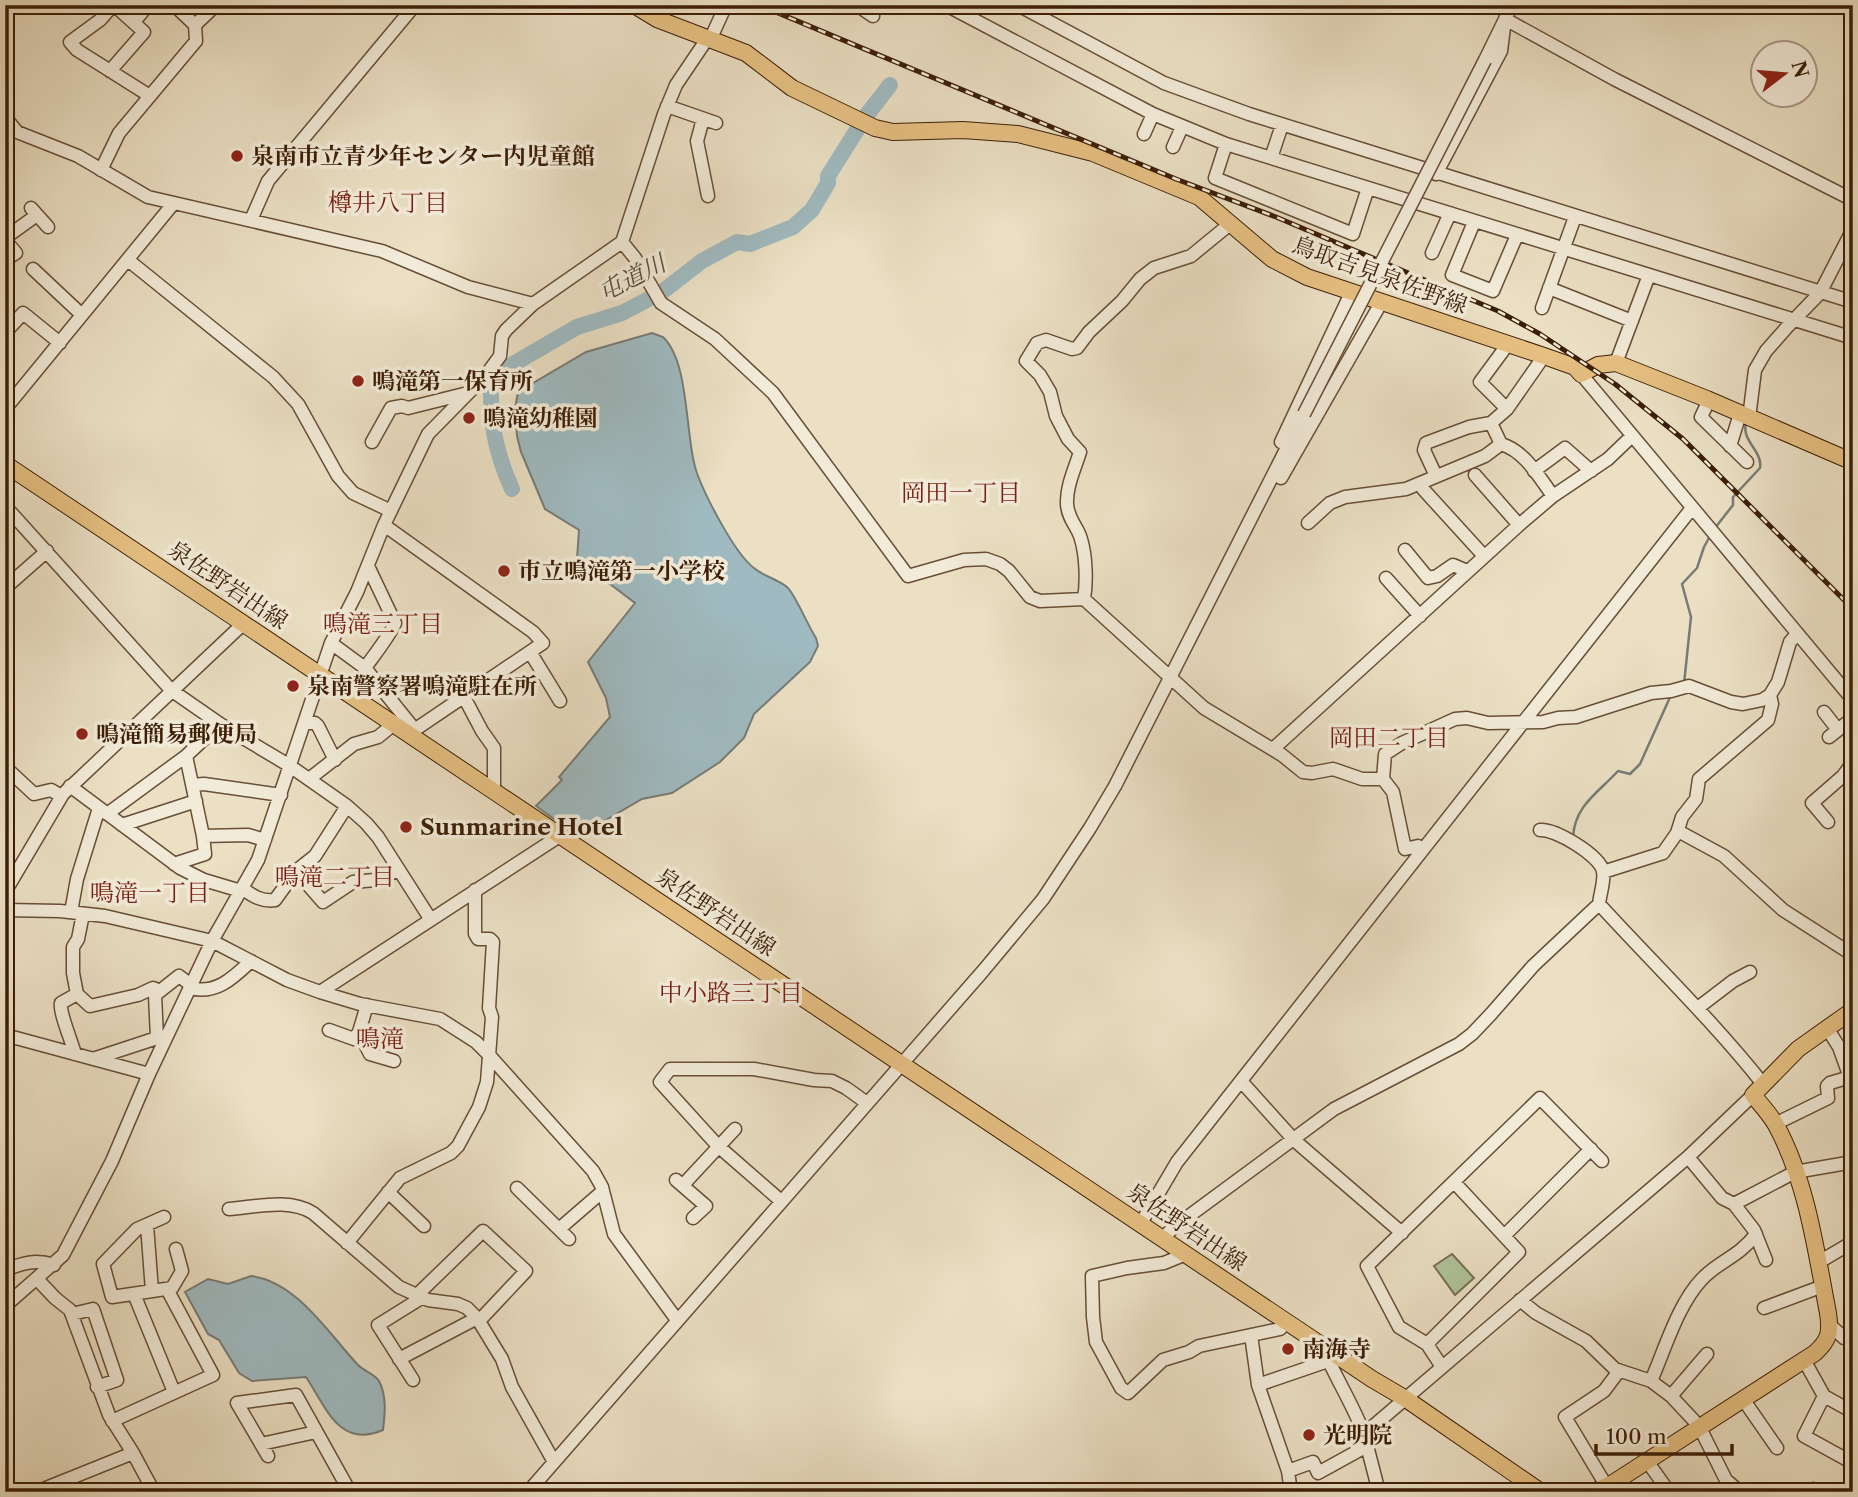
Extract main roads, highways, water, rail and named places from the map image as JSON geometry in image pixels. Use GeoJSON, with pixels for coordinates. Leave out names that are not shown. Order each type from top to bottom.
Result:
{"type":"FeatureCollection","features":[{"type":"Feature","properties":{"kind":"main road","name":"鳥取吉見泉佐野線"},"geometry":{"type":"LineString","coordinates":[[639,7],[657,19],[746,52],[792,88],[875,128],[893,132],[963,130],[1018,134],[1082,150],[1193,194],[1286,267],[1352,293],[1575,367],[1581,374],[1598,366],[1616,363],[1853,462]]}},
{"type":"Feature","properties":{"kind":"main road","name":"泉佐野岩出線"},"geometry":{"type":"LineString","coordinates":[[5,464],[412,732],[561,835],[1541,1492]]}},
{"type":"Feature","properties":{"kind":"main road"},"geometry":{"type":"LineString","coordinates":[[1603,1490],[1825,1344],[1830,1325],[1819,1262],[1795,1172],[1758,1089],[1798,1049],[1853,1010]]}},
{"type":"Feature","properties":{"kind":"water"},"geometry":{"type":"Polygon","coordinates":[[[652,333],[663,337],[672,349],[678,365],[694,461],[715,512],[730,539],[747,561],[758,571],[787,587],[798,603],[818,646],[810,662],[754,714],[744,738],[720,762],[672,793],[642,799],[599,824],[565,827],[536,806],[562,780],[559,777],[610,717],[606,698],[588,662],[635,603],[577,559],[579,530],[545,509],[521,452],[515,409],[518,392],[586,352],[652,333]]]}},
{"type":"Feature","properties":{"kind":"water"},"geometry":{"type":"Polygon","coordinates":[[[251,1276],[267,1280],[297,1298],[358,1365],[377,1379],[384,1399],[383,1430],[355,1434],[345,1429],[328,1412],[306,1377],[252,1381],[239,1373],[219,1340],[208,1334],[185,1292],[208,1279],[228,1284],[251,1276]]]}},
{"type":"Feature","properties":{"kind":"waterway","name":"屯道川"},"geometry":{"type":"LineString","coordinates":[[866,116],[890,85]]}},
{"type":"Feature","properties":{"kind":"waterway","name":"屯道川"},"geometry":{"type":"LineString","coordinates":[[512,489],[494,434],[491,377],[577,327],[622,313],[662,292],[702,261],[737,242],[750,244],[793,227],[812,210],[828,183],[828,176],[857,130]]}},
{"type":"Feature","properties":{"kind":"waterway"},"geometry":{"type":"LineString","coordinates":[[506,369],[520,390]]}},
{"type":"Feature","properties":{"kind":"waterway"},"geometry":{"type":"LineString","coordinates":[[1715,528],[1733,505],[1733,497],[1760,468],[1758,456],[1746,435],[1746,423]]}},
{"type":"Feature","properties":{"kind":"waterway"},"geometry":{"type":"LineString","coordinates":[[1684,684],[1691,617],[1682,584],[1697,568],[1710,536]]}},
{"type":"Feature","properties":{"kind":"waterway"},"geometry":{"type":"LineString","coordinates":[[1573,837],[1578,816],[1589,800],[1618,771],[1630,774],[1640,764],[1671,695]]}},
{"type":"Feature","properties":{"kind":"railway"},"geometry":{"type":"LineString","coordinates":[[759,5],[1176,179],[1276,217],[1498,311],[1540,334],[1615,384],[1683,439],[1853,609]]}},
{"type":"Feature","properties":{"kind":"place","name":"泉南市立青少年センター内児童館"},"geometry":{"type":"Point","coordinates":[237,156]}},
{"type":"Feature","properties":{"kind":"place","name":"鳴滝第一保育所"},"geometry":{"type":"Point","coordinates":[358,381]}},
{"type":"Feature","properties":{"kind":"place","name":"鳴滝幼稚園"},"geometry":{"type":"Point","coordinates":[469,418]}},
{"type":"Feature","properties":{"kind":"place","name":"市立鳴滝第一小学校"},"geometry":{"type":"Point","coordinates":[504,571]}},
{"type":"Feature","properties":{"kind":"place","name":"泉南警察署鳴滝駐在所"},"geometry":{"type":"Point","coordinates":[293,686]}},
{"type":"Feature","properties":{"kind":"place","name":"鳴滝簡易郵便局"},"geometry":{"type":"Point","coordinates":[82,734]}},
{"type":"Feature","properties":{"kind":"place","name":"Sunmarine Hotel"},"geometry":{"type":"Point","coordinates":[406,827]}},
{"type":"Feature","properties":{"kind":"place","name":"南海寺"},"geometry":{"type":"Point","coordinates":[1288,1349]}},
{"type":"Feature","properties":{"kind":"place","name":"光明院"},"geometry":{"type":"Point","coordinates":[1309,1435]}},
{"type":"Feature","properties":{"kind":"district","name":"樽井八丁目"},"geometry":{"type":"Point","coordinates":[388,203]}},
{"type":"Feature","properties":{"kind":"district","name":"岡田一丁目"},"geometry":{"type":"Point","coordinates":[961,493]}},
{"type":"Feature","properties":{"kind":"district","name":"鳴滝三丁目"},"geometry":{"type":"Point","coordinates":[383,624]}},
{"type":"Feature","properties":{"kind":"district","name":"岡田二丁目"},"geometry":{"type":"Point","coordinates":[1389,738]}},
{"type":"Feature","properties":{"kind":"district","name":"鳴滝二丁目"},"geometry":{"type":"Point","coordinates":[335,877]}},
{"type":"Feature","properties":{"kind":"district","name":"鳴滝一丁目"},"geometry":{"type":"Point","coordinates":[150,893]}},
{"type":"Feature","properties":{"kind":"district","name":"中小路三丁目"},"geometry":{"type":"Point","coordinates":[731,993]}},
{"type":"Feature","properties":{"kind":"district","name":"鳴滝"},"geometry":{"type":"Point","coordinates":[380,1039]}}]}
